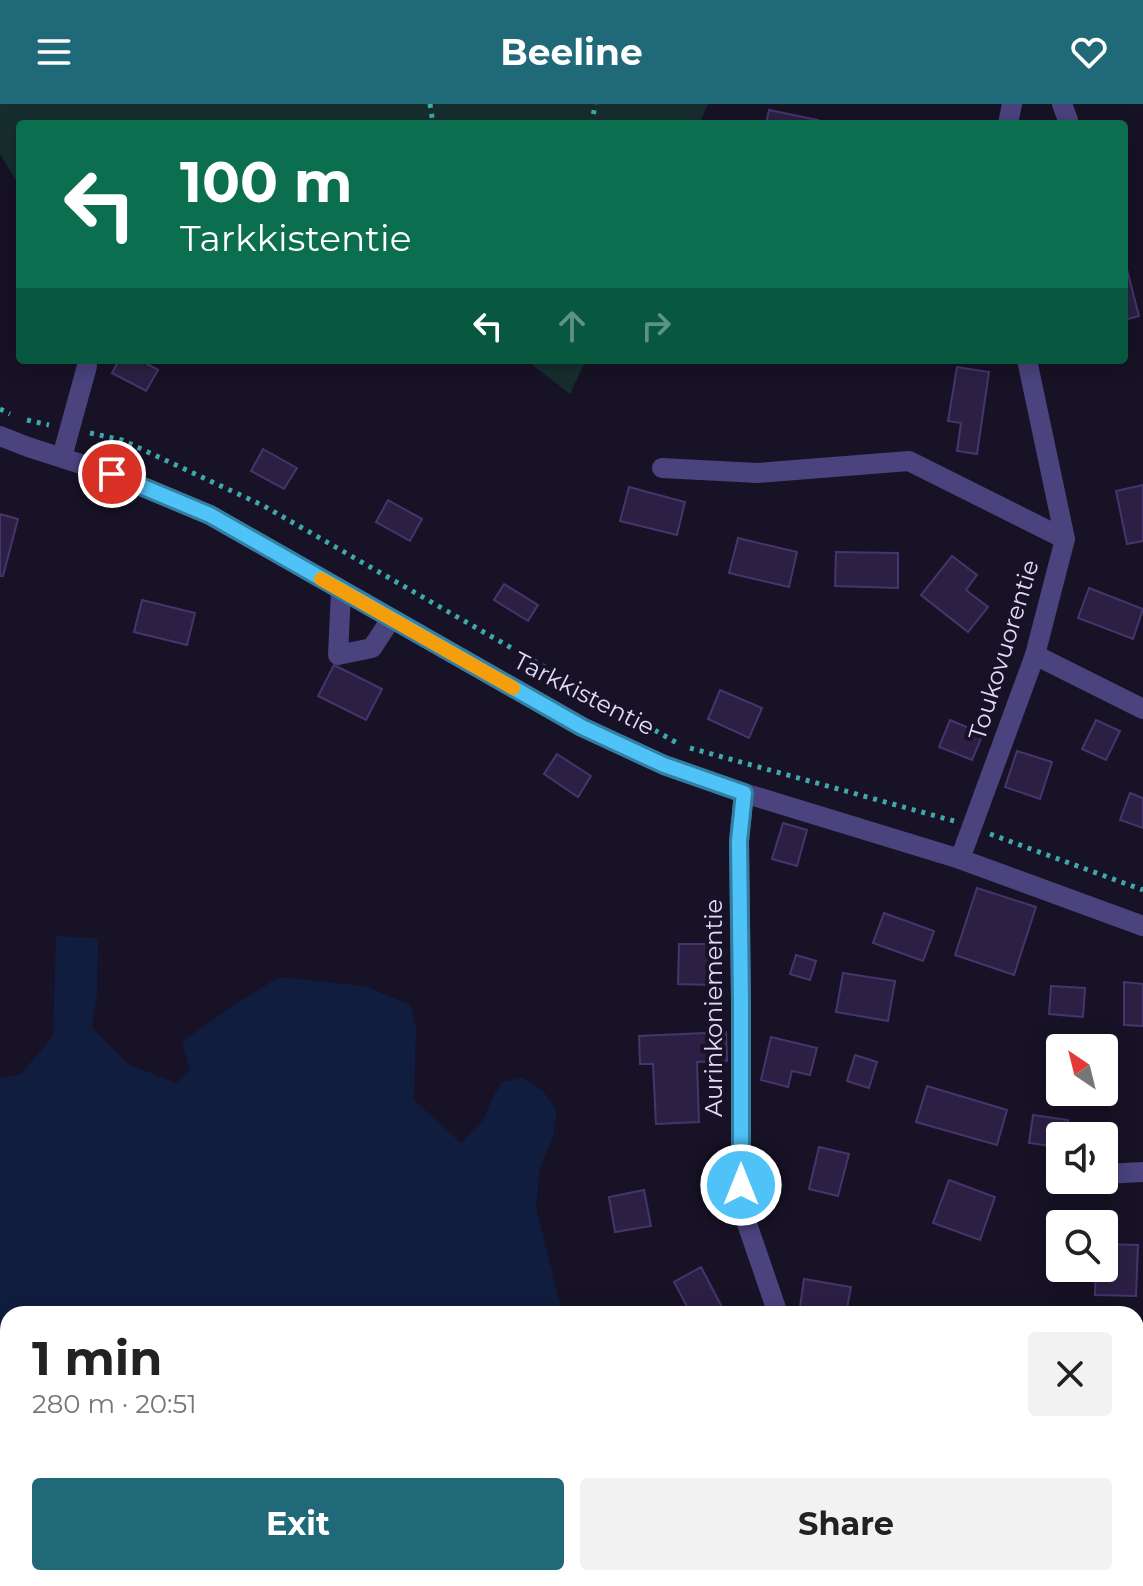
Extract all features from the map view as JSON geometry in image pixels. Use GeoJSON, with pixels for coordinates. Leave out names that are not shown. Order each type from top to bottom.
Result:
{"type":"FeatureCollection","features":[{"type":"Feature","properties":{"kind":"street","name":"Toukovuorentie"},"geometry":{"type":"LineString","coordinates":[[960,859],[1035,655],[1065,539],[1028,364]]}},
{"type":"Feature","properties":{"kind":"street"},"geometry":{"type":"LineString","coordinates":[[62,457],[87,366]]}},
{"type":"Feature","properties":{"kind":"street","name":"Tarkkistentie"},"geometry":{"type":"LineString","coordinates":[[0,436],[112,474],[210,515],[582,727],[664,765],[744,793],[960,859],[1143,926]]}},
{"type":"Feature","properties":{"kind":"street","name":"Tarkkistentie"},"geometry":{"type":"LineString","coordinates":[[0,445],[28,447]]}},
{"type":"Feature","properties":{"kind":"street"},"geometry":{"type":"LineString","coordinates":[[662,468],[757,473],[909,461],[1065,539]]}},
{"type":"Feature","properties":{"kind":"street"},"geometry":{"type":"LineString","coordinates":[[341,591],[338,655],[372,648],[391,619]]}},
{"type":"Feature","properties":{"kind":"street"},"geometry":{"type":"LineString","coordinates":[[1035,655],[1143,709]]}},
{"type":"Feature","properties":{"kind":"street","name":"Aurinkoniementie"},"geometry":{"type":"LineString","coordinates":[[744,793],[739,841],[741,1197],[743,1212],[775,1306]]}},
{"type":"Feature","properties":{"kind":"street"},"geometry":{"type":"LineString","coordinates":[[1118,1173],[1143,1172]]}},
{"type":"Feature","properties":{"kind":"path"},"geometry":{"type":"LineString","coordinates":[[0,409],[22,419],[122,440],[264,506],[679,744],[939,816],[1143,890]]}},
{"type":"Feature","properties":{"kind":"green space"},"geometry":{"type":"Polygon","coordinates":[[[0,104],[708,104],[701,120],[16,120],[16,180],[0,154],[0,104]]]}},
{"type":"Feature","properties":{"kind":"green space"},"geometry":{"type":"Polygon","coordinates":[[[531,364],[584,364],[570,394],[531,364]]]}},
{"type":"Feature","properties":{"kind":"water"},"geometry":{"type":"Polygon","coordinates":[[[56,936],[98,938],[97,994],[92,1028],[128,1064],[176,1083],[190,1070],[182,1042],[279,977],[365,986],[410,1005],[416,1027],[414,1100],[461,1143],[483,1120],[502,1082],[522,1078],[543,1091],[557,1111],[553,1137],[540,1168],[536,1207],[561,1306],[0,1306],[0,1078],[20,1075],[53,1036],[56,936]]]}},
{"type":"Feature","properties":{"kind":"building"},"geometry":{"type":"Polygon","coordinates":[[[769,110],[818,120],[767,120],[769,110]]]}},
{"type":"Feature","properties":{"kind":"building"},"geometry":{"type":"Polygon","coordinates":[[[1128,273],[1139,316],[1128,319],[1128,273]]]}},
{"type":"Feature","properties":{"kind":"building"},"geometry":{"type":"Polygon","coordinates":[[[117,364],[147,364],[158,370],[146,391],[112,373],[117,364]]]}},
{"type":"Feature","properties":{"kind":"building"},"geometry":{"type":"Polygon","coordinates":[[[957,367],[989,372],[977,454],[957,451],[961,423],[948,421],[957,367]]]}},
{"type":"Feature","properties":{"kind":"building"},"geometry":{"type":"Polygon","coordinates":[[[263,449],[297,468],[284,489],[251,471],[263,449]]]}},
{"type":"Feature","properties":{"kind":"building"},"geometry":{"type":"Polygon","coordinates":[[[1143,485],[1143,541],[1127,544],[1116,491],[1143,485]]]}},
{"type":"Feature","properties":{"kind":"building"},"geometry":{"type":"Polygon","coordinates":[[[629,487],[685,502],[677,535],[620,521],[629,487]]]}},
{"type":"Feature","properties":{"kind":"building"},"geometry":{"type":"Polygon","coordinates":[[[388,500],[422,519],[410,541],[376,522],[388,500]]]}},
{"type":"Feature","properties":{"kind":"building"},"geometry":{"type":"Polygon","coordinates":[[[0,514],[18,519],[3,576],[0,576],[0,514]]]}},
{"type":"Feature","properties":{"kind":"building"},"geometry":{"type":"Polygon","coordinates":[[[738,538],[797,552],[789,587],[729,573],[738,538]]]}},
{"type":"Feature","properties":{"kind":"building"},"geometry":{"type":"Polygon","coordinates":[[[836,552],[898,553],[898,588],[835,586],[836,552]]]}},
{"type":"Feature","properties":{"kind":"building"},"geometry":{"type":"Polygon","coordinates":[[[952,556],[977,575],[966,590],[988,607],[968,632],[921,595],[952,556]]]}},
{"type":"Feature","properties":{"kind":"building"},"geometry":{"type":"Polygon","coordinates":[[[504,584],[538,605],[528,621],[494,600],[504,584]]]}},
{"type":"Feature","properties":{"kind":"building"},"geometry":{"type":"Polygon","coordinates":[[[1089,588],[1143,609],[1133,639],[1078,618],[1089,588]]]}},
{"type":"Feature","properties":{"kind":"building"},"geometry":{"type":"Polygon","coordinates":[[[142,600],[195,613],[187,645],[134,632],[142,600]]]}},
{"type":"Feature","properties":{"kind":"building"},"geometry":{"type":"Polygon","coordinates":[[[334,665],[382,689],[366,720],[318,696],[334,665]]]}},
{"type":"Feature","properties":{"kind":"building"},"geometry":{"type":"Polygon","coordinates":[[[720,690],[762,708],[749,738],[708,719],[720,690]]]}},
{"type":"Feature","properties":{"kind":"building"},"geometry":{"type":"Polygon","coordinates":[[[950,720],[983,734],[972,760],[939,747],[950,720]]]}},
{"type":"Feature","properties":{"kind":"building"},"geometry":{"type":"Polygon","coordinates":[[[1096,720],[1120,731],[1106,760],[1082,749],[1096,720]]]}},
{"type":"Feature","properties":{"kind":"building"},"geometry":{"type":"Polygon","coordinates":[[[1017,751],[1052,762],[1040,799],[1005,787],[1017,751]]]}},
{"type":"Feature","properties":{"kind":"building"},"geometry":{"type":"Polygon","coordinates":[[[557,754],[591,776],[578,797],[544,774],[557,754]]]}},
{"type":"Feature","properties":{"kind":"building"},"geometry":{"type":"Polygon","coordinates":[[[1130,793],[1143,798],[1143,828],[1120,820],[1130,793]]]}},
{"type":"Feature","properties":{"kind":"building"},"geometry":{"type":"Polygon","coordinates":[[[783,823],[807,830],[797,866],[772,859],[783,823]]]}},
{"type":"Feature","properties":{"kind":"building"},"geometry":{"type":"Polygon","coordinates":[[[977,888],[1036,907],[1014,975],[955,955],[977,888]]]}},
{"type":"Feature","properties":{"kind":"building"},"geometry":{"type":"Polygon","coordinates":[[[884,913],[934,931],[923,961],[873,943],[884,913]]]}},
{"type":"Feature","properties":{"kind":"building"},"geometry":{"type":"Polygon","coordinates":[[[679,944],[709,944],[709,985],[678,984],[679,944]]]}},
{"type":"Feature","properties":{"kind":"building"},"geometry":{"type":"Polygon","coordinates":[[[796,955],[816,961],[810,980],[790,974],[796,955]]]}},
{"type":"Feature","properties":{"kind":"building"},"geometry":{"type":"Polygon","coordinates":[[[843,973],[895,981],[888,1021],[836,1012],[843,973]]]}},
{"type":"Feature","properties":{"kind":"building"},"geometry":{"type":"Polygon","coordinates":[[[1124,982],[1143,984],[1143,1026],[1124,1025],[1124,982]]]}},
{"type":"Feature","properties":{"kind":"building"},"geometry":{"type":"Polygon","coordinates":[[[1051,986],[1085,988],[1083,1017],[1049,1014],[1051,986]]]}},
{"type":"Feature","properties":{"kind":"building"},"geometry":{"type":"Polygon","coordinates":[[[726,1032],[727,1061],[697,1062],[699,1122],[656,1124],[653,1064],[640,1064],[639,1036],[726,1032]]]}},
{"type":"Feature","properties":{"kind":"building"},"geometry":{"type":"Polygon","coordinates":[[[771,1037],[817,1048],[810,1075],[792,1071],[788,1087],[761,1080],[771,1037]]]}},
{"type":"Feature","properties":{"kind":"building"},"geometry":{"type":"Polygon","coordinates":[[[855,1055],[877,1062],[869,1088],[847,1081],[855,1055]]]}},
{"type":"Feature","properties":{"kind":"building"},"geometry":{"type":"Polygon","coordinates":[[[927,1086],[1007,1110],[997,1145],[916,1122],[927,1086]]]}},
{"type":"Feature","properties":{"kind":"building"},"geometry":{"type":"Polygon","coordinates":[[[1033,1115],[1068,1120],[1046,1122],[1046,1145],[1029,1143],[1033,1115]]]}},
{"type":"Feature","properties":{"kind":"building"},"geometry":{"type":"Polygon","coordinates":[[[819,1147],[849,1154],[838,1196],[809,1189],[819,1147]]]}},
{"type":"Feature","properties":{"kind":"building"},"geometry":{"type":"Polygon","coordinates":[[[949,1180],[995,1197],[980,1240],[933,1223],[949,1180]]]}},
{"type":"Feature","properties":{"kind":"building"},"geometry":{"type":"Polygon","coordinates":[[[644,1190],[651,1226],[615,1232],[609,1197],[644,1190]]]}},
{"type":"Feature","properties":{"kind":"building"},"geometry":{"type":"Polygon","coordinates":[[[1118,1244],[1138,1245],[1136,1296],[1095,1295],[1095,1282],[1118,1282],[1118,1244]]]}},
{"type":"Feature","properties":{"kind":"building"},"geometry":{"type":"Polygon","coordinates":[[[701,1267],[721,1306],[687,1306],[674,1282],[701,1267]]]}},
{"type":"Feature","properties":{"kind":"building"},"geometry":{"type":"Polygon","coordinates":[[[804,1279],[851,1287],[847,1306],[800,1306],[804,1279]]]}},
{"type":"Feature","properties":{"kind":"slow traffic"},"geometry":{"type":"LineString","coordinates":[[321,579],[513,688]]}},
{"type":"Feature","properties":{"kind":"route"},"geometry":{"type":"LineString","coordinates":[[112,474],[210,515],[582,727],[664,765],[744,793],[739,841],[741,1185]]}}]}
